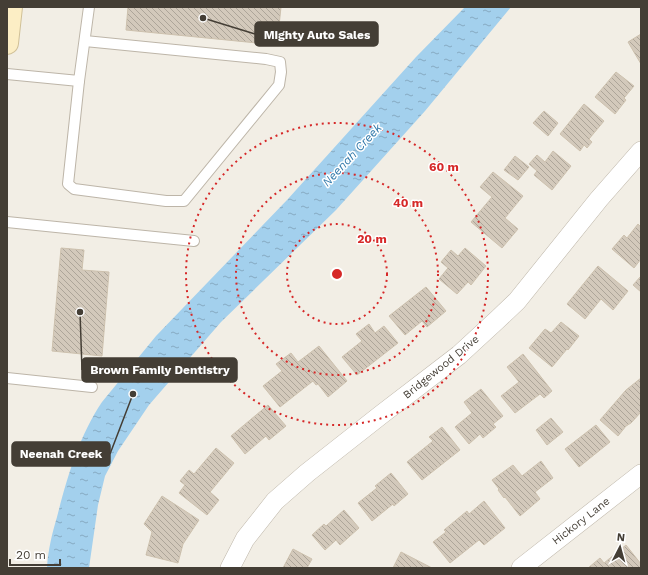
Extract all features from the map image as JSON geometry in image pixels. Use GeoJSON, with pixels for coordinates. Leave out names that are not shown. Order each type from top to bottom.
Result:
{"type":"FeatureCollection","features":[{"type":"Feature","properties":{"kind":"main road"},"geometry":{"type":"LineString","coordinates":[[7,43],[9,8]]}},
{"type":"Feature","properties":{"kind":"street","name":"Bridgewood Drive"},"geometry":{"type":"LineString","coordinates":[[230,568],[246,539],[275,501],[307,473],[459,355],[517,300],[599,199],[641,151]]}},
{"type":"Feature","properties":{"kind":"street","name":"Hickory Lane"},"geometry":{"type":"LineString","coordinates":[[521,568],[641,474]]}},
{"type":"Feature","properties":{"kind":"lane"},"geometry":{"type":"LineString","coordinates":[[85,41],[266,59],[280,62],[282,72],[279,85],[184,201],[166,201],[74,190],[68,184],[79,81],[89,7]]}},
{"type":"Feature","properties":{"kind":"lane"},"geometry":{"type":"LineString","coordinates":[[7,74],[79,81]]}},
{"type":"Feature","properties":{"kind":"lane"},"geometry":{"type":"LineString","coordinates":[[7,222],[194,241]]}},
{"type":"Feature","properties":{"kind":"lane"},"geometry":{"type":"LineString","coordinates":[[7,378],[92,387]]}},
{"type":"Feature","properties":{"kind":"water"},"geometry":{"type":"Polygon","coordinates":[[[465,7],[511,7],[425,111],[336,210],[221,322],[149,405],[118,451],[105,476],[98,505],[89,568],[47,568],[52,536],[70,472],[80,443],[102,402],[156,336],[287,200],[416,57],[465,7]]]}},
{"type":"Feature","properties":{"kind":"building"},"geometry":{"type":"Polygon","coordinates":[[[128,7],[281,7],[277,45],[126,30],[128,7]]]}},
{"type":"Feature","properties":{"kind":"building"},"geometry":{"type":"Polygon","coordinates":[[[641,34],[641,64],[628,42],[641,34]]]}},
{"type":"Feature","properties":{"kind":"building"},"geometry":{"type":"Polygon","coordinates":[[[616,72],[634,86],[624,98],[626,100],[615,114],[595,97],[616,72]]]}},
{"type":"Feature","properties":{"kind":"building"},"geometry":{"type":"Polygon","coordinates":[[[584,104],[604,121],[589,139],[592,142],[587,148],[584,145],[580,151],[560,134],[584,104]]]}},
{"type":"Feature","properties":{"kind":"building"},"geometry":{"type":"Polygon","coordinates":[[[544,111],[558,123],[548,136],[533,123],[544,111]]]}},
{"type":"Feature","properties":{"kind":"building"},"geometry":{"type":"Polygon","coordinates":[[[553,151],[571,166],[552,190],[534,175],[537,171],[529,164],[537,155],[545,162],[553,151]]]}},
{"type":"Feature","properties":{"kind":"building"},"geometry":{"type":"Polygon","coordinates":[[[515,156],[529,167],[518,180],[504,170],[515,156]]]}},
{"type":"Feature","properties":{"kind":"building"},"geometry":{"type":"Polygon","coordinates":[[[493,172],[523,196],[505,218],[518,229],[502,248],[471,222],[492,197],[480,187],[493,172]]]}},
{"type":"Feature","properties":{"kind":"building"},"geometry":{"type":"Polygon","coordinates":[[[638,224],[641,227],[641,259],[634,268],[612,249],[624,235],[627,238],[638,224]]]}},
{"type":"Feature","properties":{"kind":"building"},"geometry":{"type":"Polygon","coordinates":[[[61,248],[84,250],[82,270],[109,272],[102,356],[52,351],[61,248]]]}},
{"type":"Feature","properties":{"kind":"building"},"geometry":{"type":"Polygon","coordinates":[[[465,248],[486,266],[471,285],[468,282],[457,294],[439,279],[448,268],[441,262],[451,250],[458,256],[465,248]]]}},
{"type":"Feature","properties":{"kind":"building"},"geometry":{"type":"Polygon","coordinates":[[[598,266],[628,291],[613,310],[601,299],[585,319],[567,304],[598,266]]]}},
{"type":"Feature","properties":{"kind":"building"},"geometry":{"type":"Polygon","coordinates":[[[641,276],[641,292],[633,285],[641,276]]]}},
{"type":"Feature","properties":{"kind":"building"},"geometry":{"type":"Polygon","coordinates":[[[426,287],[446,311],[427,327],[422,321],[405,335],[389,316],[426,287]]]}},
{"type":"Feature","properties":{"kind":"building"},"geometry":{"type":"Polygon","coordinates":[[[561,322],[579,336],[552,367],[529,348],[545,329],[551,333],[561,322]]]}},
{"type":"Feature","properties":{"kind":"building"},"geometry":{"type":"Polygon","coordinates":[[[369,324],[375,333],[384,326],[398,343],[357,375],[342,357],[362,341],[356,334],[369,324]]]}},
{"type":"Feature","properties":{"kind":"building"},"geometry":{"type":"Polygon","coordinates":[[[319,346],[347,381],[328,397],[318,384],[316,385],[313,381],[280,407],[263,386],[282,371],[276,364],[291,353],[298,362],[319,346]]]}},
{"type":"Feature","properties":{"kind":"building"},"geometry":{"type":"Polygon","coordinates":[[[523,354],[552,391],[544,398],[540,394],[515,413],[501,396],[519,382],[507,367],[523,354]]]}},
{"type":"Feature","properties":{"kind":"building"},"geometry":{"type":"Polygon","coordinates":[[[641,378],[641,412],[618,436],[600,420],[626,390],[641,378]]]}},
{"type":"Feature","properties":{"kind":"building"},"geometry":{"type":"Polygon","coordinates":[[[481,389],[503,416],[493,424],[496,427],[483,438],[480,434],[469,444],[455,427],[472,413],[464,402],[481,389]]]}},
{"type":"Feature","properties":{"kind":"building"},"geometry":{"type":"Polygon","coordinates":[[[268,405],[286,426],[269,440],[266,436],[245,454],[231,436],[268,405]]]}},
{"type":"Feature","properties":{"kind":"building"},"geometry":{"type":"Polygon","coordinates":[[[551,418],[563,432],[547,445],[536,430],[551,418]]]}},
{"type":"Feature","properties":{"kind":"building"},"geometry":{"type":"Polygon","coordinates":[[[596,425],[610,442],[579,467],[565,449],[596,425]]]}},
{"type":"Feature","properties":{"kind":"building"},"geometry":{"type":"Polygon","coordinates":[[[442,427],[460,450],[422,480],[407,462],[433,441],[429,437],[442,427]]]}},
{"type":"Feature","properties":{"kind":"building"},"geometry":{"type":"Polygon","coordinates":[[[216,448],[234,463],[210,492],[219,500],[207,515],[179,493],[185,485],[180,481],[189,470],[194,474],[216,448]]]}},
{"type":"Feature","properties":{"kind":"building"},"geometry":{"type":"Polygon","coordinates":[[[541,461],[553,478],[535,492],[540,499],[520,516],[505,497],[504,498],[492,480],[513,465],[522,476],[541,461]]]}},
{"type":"Feature","properties":{"kind":"building"},"geometry":{"type":"Polygon","coordinates":[[[391,473],[408,494],[394,506],[393,504],[372,521],[358,503],[377,488],[375,486],[391,473]]]}},
{"type":"Feature","properties":{"kind":"building"},"geometry":{"type":"Polygon","coordinates":[[[162,496],[199,520],[183,544],[178,563],[146,555],[152,532],[144,524],[162,496]]]}},
{"type":"Feature","properties":{"kind":"building"},"geometry":{"type":"Polygon","coordinates":[[[484,501],[505,528],[484,545],[479,540],[450,563],[433,542],[446,532],[444,530],[467,511],[469,514],[484,501]]]}},
{"type":"Feature","properties":{"kind":"building"},"geometry":{"type":"Polygon","coordinates":[[[344,510],[359,528],[340,545],[336,540],[325,550],[312,535],[324,524],[326,526],[344,510]]]}},
{"type":"Feature","properties":{"kind":"building"},"geometry":{"type":"Polygon","coordinates":[[[626,545],[641,564],[638,568],[588,568],[600,558],[604,563],[626,545]]]}},
{"type":"Feature","properties":{"kind":"building"},"geometry":{"type":"Polygon","coordinates":[[[293,549],[312,559],[307,568],[283,568],[293,549]]]}},
{"type":"Feature","properties":{"kind":"building"},"geometry":{"type":"Polygon","coordinates":[[[401,552],[432,568],[393,568],[401,552]]]}},
{"type":"Feature","properties":{"kind":"place","name":"Mighty Auto Sales"},"geometry":{"type":"Point","coordinates":[203,18]}},
{"type":"Feature","properties":{"kind":"place","name":"Brown Family Dentistry"},"geometry":{"type":"Point","coordinates":[80,312]}},
{"type":"Feature","properties":{"kind":"place","name":"Neenah Creek"},"geometry":{"type":"Point","coordinates":[133,394]}}]}
